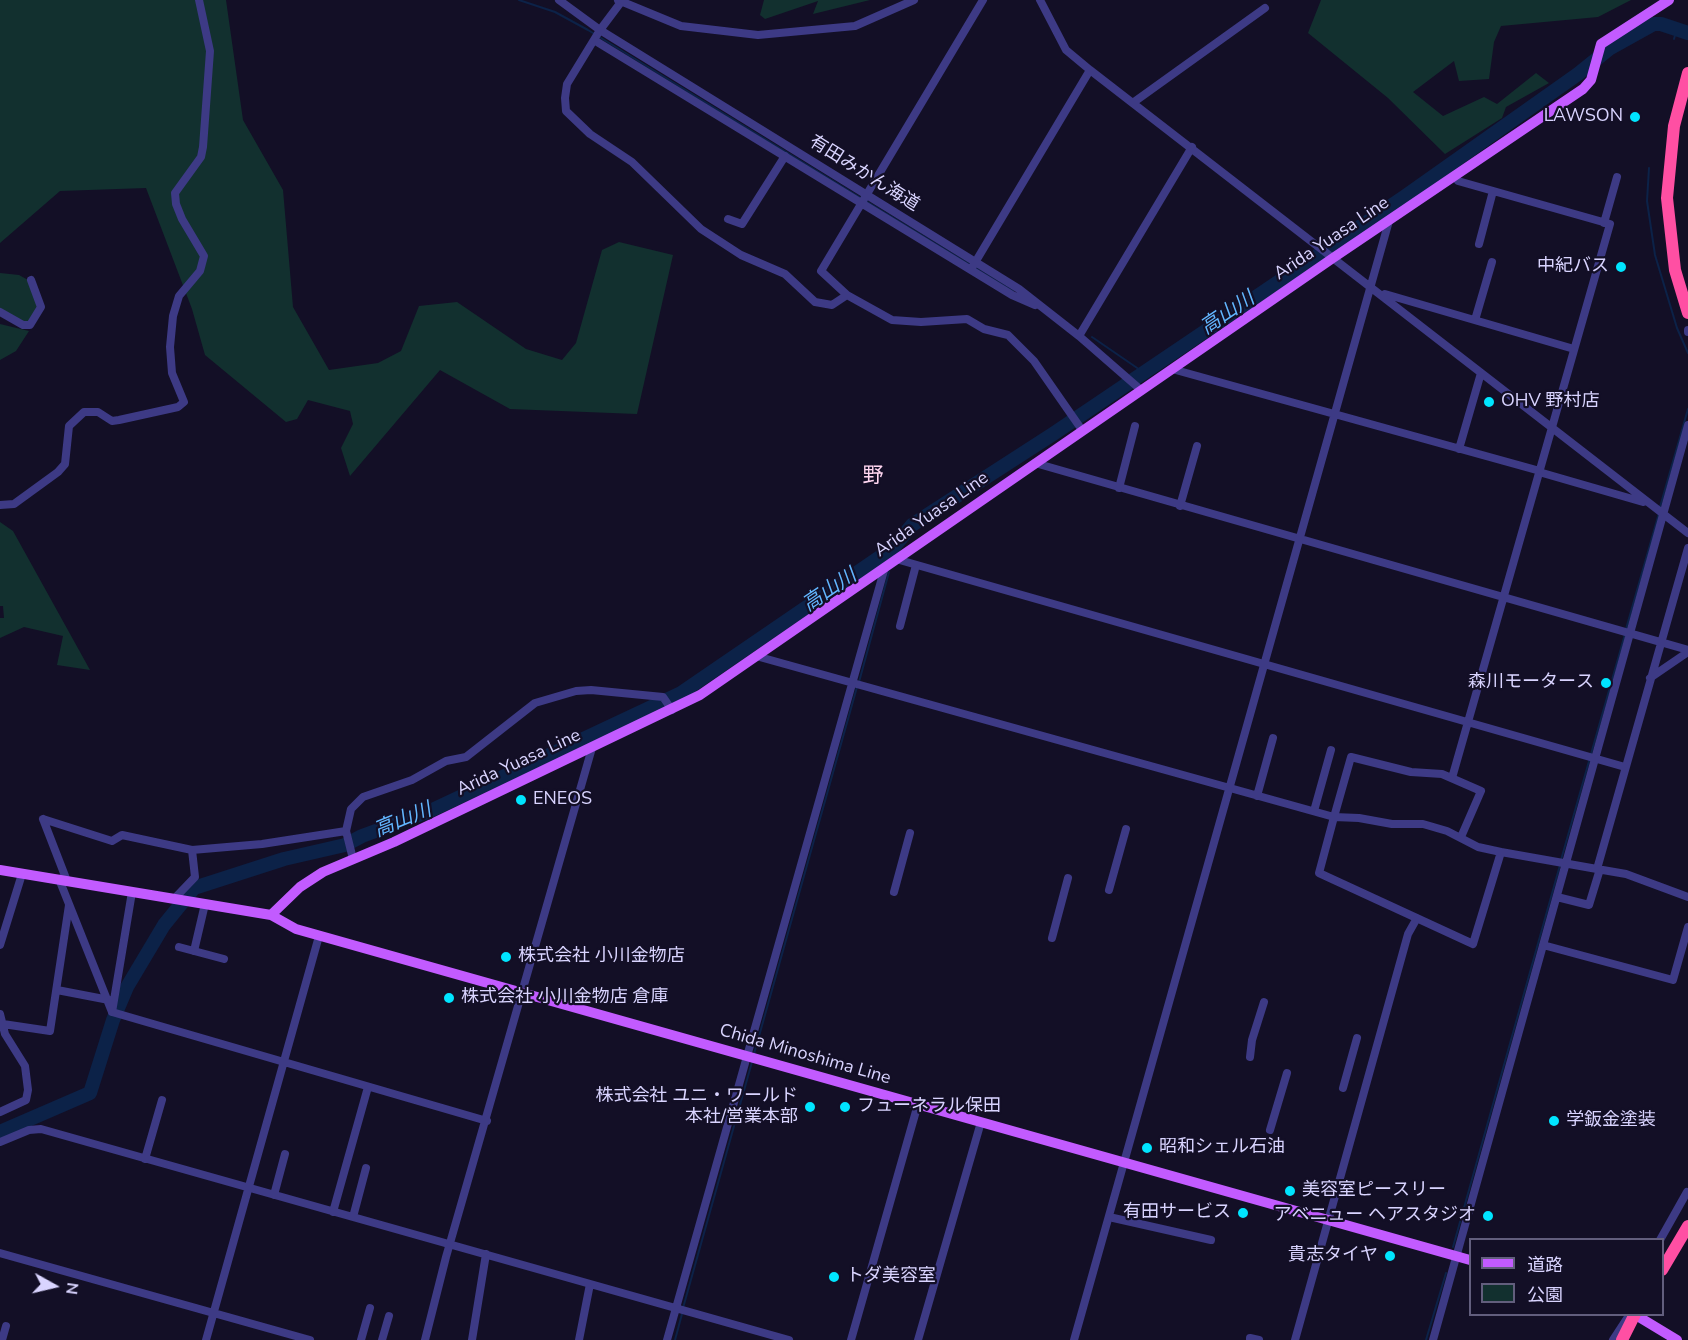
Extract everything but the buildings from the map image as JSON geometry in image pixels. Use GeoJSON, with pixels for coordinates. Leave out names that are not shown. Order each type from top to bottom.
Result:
{"type":"FeatureCollection","features":[{"type":"Feature","properties":{"kind":"highway"},"geometry":{"type":"LineString","coordinates":[[1688,73],[1674,126],[1667,198],[1675,270],[1688,313]]}},
{"type":"Feature","properties":{"kind":"highway"},"geometry":{"type":"LineString","coordinates":[[1664,1267],[1688,1226]]}},
{"type":"Feature","properties":{"kind":"highway"},"geometry":{"type":"LineString","coordinates":[[1622,1340],[1636,1316]]}},
{"type":"Feature","properties":{"kind":"main road","name":"Arida Yuasa Line"},"geometry":{"type":"LineString","coordinates":[[270,915],[308,882],[700,695],[1035,463],[1139,388],[1172,369],[1330,256],[1389,221],[1583,89],[1593,74],[1597,52],[1604,42],[1669,0]]}},
{"type":"Feature","properties":{"kind":"main road"},"geometry":{"type":"LineString","coordinates":[[0,870],[270,915]]}},
{"type":"Feature","properties":{"kind":"main road","name":"Chida Minoshima Line"},"geometry":{"type":"LineString","coordinates":[[270,915],[288,926],[319,936],[1469,1260]]}},
{"type":"Feature","properties":{"kind":"main road"},"geometry":{"type":"LineString","coordinates":[[1636,1316],[1677,1340]]}},
{"type":"Feature","properties":{"kind":"street"},"geometry":{"type":"LineString","coordinates":[[0,505],[15,504],[58,472],[65,464],[69,426],[84,412],[98,412],[112,421],[178,407],[184,402],[172,373],[170,347],[173,316],[179,296],[200,271],[204,256],[182,219],[176,204],[175,193],[201,157],[203,147],[210,51],[199,0]]}},
{"type":"Feature","properties":{"kind":"street","name":"有田みかん海道"},"geometry":{"type":"LineString","coordinates":[[559,0],[600,30],[865,194],[973,266],[1051,313],[1139,388]]}},
{"type":"Feature","properties":{"kind":"street"},"geometry":{"type":"LineString","coordinates":[[847,295],[832,305],[815,302],[784,274],[731,249],[701,229],[632,162],[590,134],[566,111],[567,84],[620,1],[681,26],[711,32],[758,35],[855,26],[914,0]]}},
{"type":"Feature","properties":{"kind":"street"},"geometry":{"type":"LineString","coordinates":[[983,0],[860,202],[821,271],[847,295],[892,320],[921,322],[967,319],[984,329],[1008,335],[1034,361],[1082,430]]}},
{"type":"Feature","properties":{"kind":"street"},"geometry":{"type":"LineString","coordinates":[[1040,0],[1066,50],[1090,70],[1688,533]]}},
{"type":"Feature","properties":{"kind":"street"},"geometry":{"type":"LineString","coordinates":[[1134,102],[1265,8]]}},
{"type":"Feature","properties":{"kind":"street"},"geometry":{"type":"LineString","coordinates":[[594,40],[860,202],[973,266],[1090,70]]}},
{"type":"Feature","properties":{"kind":"street"},"geometry":{"type":"LineString","coordinates":[[1079,336],[1192,147]]}},
{"type":"Feature","properties":{"kind":"street"},"geometry":{"type":"LineString","coordinates":[[728,219],[742,224],[785,156]]}},
{"type":"Feature","properties":{"kind":"street"},"geometry":{"type":"LineString","coordinates":[[1452,778],[1610,225],[1458,181],[1454,176]]}},
{"type":"Feature","properties":{"kind":"street"},"geometry":{"type":"LineString","coordinates":[[1604,223],[1617,177]]}},
{"type":"Feature","properties":{"kind":"street"},"geometry":{"type":"LineString","coordinates":[[1479,244],[1493,191]]}},
{"type":"Feature","properties":{"kind":"street"},"geometry":{"type":"LineString","coordinates":[[1074,1340],[1300,539],[1375,290],[1389,221]]}},
{"type":"Feature","properties":{"kind":"street"},"geometry":{"type":"LineString","coordinates":[[1475,320],[1492,262]]}},
{"type":"Feature","properties":{"kind":"street"},"geometry":{"type":"LineString","coordinates":[[0,312],[23,325],[30,325],[41,307],[31,280]]}},
{"type":"Feature","properties":{"kind":"street"},"geometry":{"type":"LineString","coordinates":[[1375,290],[1574,349]]}},
{"type":"Feature","properties":{"kind":"street"},"geometry":{"type":"LineString","coordinates":[[1172,369],[1647,503]]}},
{"type":"Feature","properties":{"kind":"street"},"geometry":{"type":"LineString","coordinates":[[1459,449],[1481,373]]}},
{"type":"Feature","properties":{"kind":"street"},"geometry":{"type":"LineString","coordinates":[[1433,1340],[1688,425]]}},
{"type":"Feature","properties":{"kind":"street"},"geometry":{"type":"LineString","coordinates":[[1119,488],[1135,426]]}},
{"type":"Feature","properties":{"kind":"street"},"geometry":{"type":"LineString","coordinates":[[1180,506],[1197,446]]}},
{"type":"Feature","properties":{"kind":"street"},"geometry":{"type":"LineString","coordinates":[[1035,463],[1180,506],[1631,632],[1688,651]]}},
{"type":"Feature","properties":{"kind":"street"},"geometry":{"type":"LineString","coordinates":[[1557,897],[1588,905],[1660,641],[1688,548]]}},
{"type":"Feature","properties":{"kind":"street"},"geometry":{"type":"LineString","coordinates":[[896,559],[1625,767]]}},
{"type":"Feature","properties":{"kind":"street"},"geometry":{"type":"LineString","coordinates":[[900,626],[916,565]]}},
{"type":"Feature","properties":{"kind":"street"},"geometry":{"type":"LineString","coordinates":[[667,1340],[752,1057],[885,567]]}},
{"type":"Feature","properties":{"kind":"street"},"geometry":{"type":"LineString","coordinates":[[1650,678],[1688,651]]}},
{"type":"Feature","properties":{"kind":"street"},"geometry":{"type":"LineString","coordinates":[[756,656],[1334,817],[1399,824],[1423,824],[1461,837],[1478,847],[1626,874],[1688,897]]}},
{"type":"Feature","properties":{"kind":"street"},"geometry":{"type":"LineString","coordinates":[[353,859],[348,838],[351,809],[363,797],[412,780],[446,761],[466,757],[536,703],[576,691],[591,690],[663,697],[672,710]]}},
{"type":"Feature","properties":{"kind":"street"},"geometry":{"type":"LineString","coordinates":[[1257,796],[1273,738]]}},
{"type":"Feature","properties":{"kind":"street"},"geometry":{"type":"LineString","coordinates":[[425,1340],[592,748]]}},
{"type":"Feature","properties":{"kind":"street"},"geometry":{"type":"LineString","coordinates":[[1314,811],[1331,750]]}},
{"type":"Feature","properties":{"kind":"street"},"geometry":{"type":"LineString","coordinates":[[1461,837],[1481,791],[1442,774],[1411,772],[1351,757],[1319,873],[1473,944],[1501,852]]}},
{"type":"Feature","properties":{"kind":"street"},"geometry":{"type":"LineString","coordinates":[[348,838],[192,850],[123,835],[112,842],[43,819],[69,904],[110,1000],[112,1012],[487,1121]]}},
{"type":"Feature","properties":{"kind":"street"},"geometry":{"type":"LineString","coordinates":[[1109,890],[1126,829]]}},
{"type":"Feature","properties":{"kind":"street"},"geometry":{"type":"LineString","coordinates":[[894,892],[910,833]]}},
{"type":"Feature","properties":{"kind":"street"},"geometry":{"type":"LineString","coordinates":[[175,899],[195,877],[192,850]]}},
{"type":"Feature","properties":{"kind":"street"},"geometry":{"type":"LineString","coordinates":[[0,945],[22,874]]}},
{"type":"Feature","properties":{"kind":"street"},"geometry":{"type":"LineString","coordinates":[[1052,938],[1068,878]]}},
{"type":"Feature","properties":{"kind":"street"},"geometry":{"type":"LineString","coordinates":[[110,1000],[132,892]]}},
{"type":"Feature","properties":{"kind":"street"},"geometry":{"type":"LineString","coordinates":[[3,1024],[50,1031],[69,904]]}},
{"type":"Feature","properties":{"kind":"street"},"geometry":{"type":"LineString","coordinates":[[194,951],[205,904]]}},
{"type":"Feature","properties":{"kind":"street"},"geometry":{"type":"LineString","coordinates":[[1295,1340],[1408,934],[1417,918]]}},
{"type":"Feature","properties":{"kind":"street"},"geometry":{"type":"LineString","coordinates":[[1543,945],[1673,980],[1688,927]]}},
{"type":"Feature","properties":{"kind":"street"},"geometry":{"type":"LineString","coordinates":[[206,1340],[319,936]]}},
{"type":"Feature","properties":{"kind":"street"},"geometry":{"type":"LineString","coordinates":[[179,947],[224,959]]}},
{"type":"Feature","properties":{"kind":"street"},"geometry":{"type":"LineString","coordinates":[[57,990],[110,1000]]}},
{"type":"Feature","properties":{"kind":"street"},"geometry":{"type":"LineString","coordinates":[[1250,1057],[1252,1040],[1264,1002]]}},
{"type":"Feature","properties":{"kind":"street"},"geometry":{"type":"LineString","coordinates":[[0,1014],[5,1034],[25,1066],[28,1090],[26,1100],[0,1112]]}},
{"type":"Feature","properties":{"kind":"street"},"geometry":{"type":"LineString","coordinates":[[1343,1088],[1357,1038]]}},
{"type":"Feature","properties":{"kind":"street"},"geometry":{"type":"LineString","coordinates":[[1270,1130],[1287,1073]]}},
{"type":"Feature","properties":{"kind":"street"},"geometry":{"type":"LineString","coordinates":[[333,1212],[368,1087]]}},
{"type":"Feature","properties":{"kind":"street"},"geometry":{"type":"LineString","coordinates":[[145,1159],[162,1100]]}},
{"type":"Feature","properties":{"kind":"street"},"geometry":{"type":"LineString","coordinates":[[851,1340],[918,1104]]}},
{"type":"Feature","properties":{"kind":"street"},"geometry":{"type":"LineString","coordinates":[[918,1340],[981,1122]]}},
{"type":"Feature","properties":{"kind":"street"},"geometry":{"type":"LineString","coordinates":[[0,1142],[35,1128],[789,1340]]}},
{"type":"Feature","properties":{"kind":"street"},"geometry":{"type":"LineString","coordinates":[[274,1195],[285,1154]]}},
{"type":"Feature","properties":{"kind":"street"},"geometry":{"type":"LineString","coordinates":[[353,1217],[366,1168]]}},
{"type":"Feature","properties":{"kind":"street"},"geometry":{"type":"LineString","coordinates":[[1661,1238],[1687,1192]]}},
{"type":"Feature","properties":{"kind":"street"},"geometry":{"type":"LineString","coordinates":[[1109,1217],[1211,1240]]}},
{"type":"Feature","properties":{"kind":"street"},"geometry":{"type":"LineString","coordinates":[[0,1253],[213,1312],[294,1338],[310,1340]]}},
{"type":"Feature","properties":{"kind":"street"},"geometry":{"type":"LineString","coordinates":[[472,1340],[486,1254]]}},
{"type":"Feature","properties":{"kind":"street"},"geometry":{"type":"LineString","coordinates":[[579,1340],[590,1284]]}},
{"type":"Feature","properties":{"kind":"street"},"geometry":{"type":"LineString","coordinates":[[361,1340],[370,1308]]}},
{"type":"Feature","properties":{"kind":"street"},"geometry":{"type":"LineString","coordinates":[[382,1340],[389,1316]]}},
{"type":"Feature","properties":{"kind":"street"},"geometry":{"type":"LineString","coordinates":[[1612,1340],[1636,1316]]}},
{"type":"Feature","properties":{"kind":"street"},"geometry":{"type":"LineString","coordinates":[[2,1340],[6,1326]]}},
{"type":"Feature","properties":{"kind":"street"},"geometry":{"type":"LineString","coordinates":[[1250,1340],[1250,1338],[1259,1340]]}},
{"type":"Feature","properties":{"kind":"green space"},"geometry":{"type":"Polygon","coordinates":[[[0,0],[226,0],[243,120],[283,190],[293,307],[329,370],[378,363],[401,351],[419,306],[457,302],[526,349],[562,360],[576,343],[602,250],[619,242],[673,255],[637,414],[510,409],[440,370],[350,476],[341,448],[353,424],[350,411],[308,400],[297,419],[286,422],[205,355],[192,309],[146,188],[60,191],[0,243],[0,0]]]}},
{"type":"Feature","properties":{"kind":"green space"},"geometry":{"type":"Polygon","coordinates":[[[764,0],[870,0],[813,14],[818,1],[765,19],[760,15],[764,0]]]}},
{"type":"Feature","properties":{"kind":"green space"},"geometry":{"type":"Polygon","coordinates":[[[1321,0],[1631,0],[1598,17],[1501,26],[1494,42],[1489,79],[1459,81],[1454,61],[1413,92],[1443,116],[1484,97],[1497,104],[1536,73],[1549,83],[1506,107],[1502,118],[1445,154],[1388,98],[1308,33],[1321,0]]]}},
{"type":"Feature","properties":{"kind":"green space"},"geometry":{"type":"Polygon","coordinates":[[[0,273],[19,275],[28,280],[40,306],[29,324],[0,311],[0,273]]]}},
{"type":"Feature","properties":{"kind":"green space"},"geometry":{"type":"Polygon","coordinates":[[[0,324],[29,331],[16,351],[0,360],[0,324]]]}},
{"type":"Feature","properties":{"kind":"green space"},"geometry":{"type":"Polygon","coordinates":[[[0,522],[13,531],[90,670],[57,665],[63,636],[24,627],[0,638],[0,618],[4,618],[3,606],[0,606],[0,522]]]}},
{"type":"Feature","properties":{"kind":"waterway"},"geometry":{"type":"LineString","coordinates":[[519,0],[555,12],[588,30],[861,198]]}},
{"type":"Feature","properties":{"kind":"waterway","name":"高山川"},"geometry":{"type":"LineString","coordinates":[[0,1132],[90,1093],[113,1020],[127,987],[164,925],[194,888],[284,859],[345,845],[362,836],[430,811],[681,693],[893,548],[912,525],[1053,434],[1404,197],[1578,74],[1609,49],[1654,24],[1688,33]]}},
{"type":"Feature","properties":{"kind":"waterway"},"geometry":{"type":"LineString","coordinates":[[1674,39],[1677,28]]}},
{"type":"Feature","properties":{"kind":"waterway"},"geometry":{"type":"LineString","coordinates":[[1649,168],[1647,201],[1655,255],[1677,328],[1688,353]]}},
{"type":"Feature","properties":{"kind":"waterway"},"geometry":{"type":"LineString","coordinates":[[866,201],[1013,291]]}},
{"type":"Feature","properties":{"kind":"waterway"},"geometry":{"type":"LineString","coordinates":[[1092,337],[1143,372]]}},
{"type":"Feature","properties":{"kind":"waterway"},"geometry":{"type":"LineString","coordinates":[[1660,507],[1688,409]]}},
{"type":"Feature","properties":{"kind":"waterway"},"geometry":{"type":"LineString","coordinates":[[1626,629],[1659,513]]}},
{"type":"Feature","properties":{"kind":"waterway","name":"高山川"},"geometry":{"type":"LineString","coordinates":[[892,553],[893,548]]}},
{"type":"Feature","properties":{"kind":"waterway"},"geometry":{"type":"LineString","coordinates":[[859,682],[889,572]]}},
{"type":"Feature","properties":{"kind":"waterway"},"geometry":{"type":"LineString","coordinates":[[1561,860],[1625,634]]}},
{"type":"Feature","properties":{"kind":"waterway"},"geometry":{"type":"LineString","coordinates":[[754,1054],[857,687]]}},
{"type":"Feature","properties":{"kind":"waterway"},"geometry":{"type":"LineString","coordinates":[[1453,1247],[1560,865]]}},
{"type":"Feature","properties":{"kind":"waterway"},"geometry":{"type":"LineString","coordinates":[[683,1308],[752,1062]]}},
{"type":"Feature","properties":{"kind":"waterway"},"geometry":{"type":"LineString","coordinates":[[1426,1340],[1446,1273]]}},
{"type":"Feature","properties":{"kind":"waterway"},"geometry":{"type":"LineString","coordinates":[[675,1340],[682,1314]]}},
{"type":"Feature","properties":{"kind":"place","name":"LAWSON"},"geometry":{"type":"Point","coordinates":[1635,117]}},
{"type":"Feature","properties":{"kind":"place","name":"中紀バス"},"geometry":{"type":"Point","coordinates":[1621,267]}},
{"type":"Feature","properties":{"kind":"place","name":"OHV 野村店"},"geometry":{"type":"Point","coordinates":[1489,402]}},
{"type":"Feature","properties":{"kind":"place","name":"森川モータース"},"geometry":{"type":"Point","coordinates":[1606,683]}},
{"type":"Feature","properties":{"kind":"place","name":"ENEOS"},"geometry":{"type":"Point","coordinates":[521,800]}},
{"type":"Feature","properties":{"kind":"place","name":"株式会社 小川金物店"},"geometry":{"type":"Point","coordinates":[506,957]}},
{"type":"Feature","properties":{"kind":"place","name":"株式会社 小川金物店 倉庫"},"geometry":{"type":"Point","coordinates":[449,998]}},
{"type":"Feature","properties":{"kind":"place","name":"株式会社 ユニ・ワールド 本社/営業本部"},"geometry":{"type":"Point","coordinates":[810,1107]}},
{"type":"Feature","properties":{"kind":"place","name":"フューネラル保田"},"geometry":{"type":"Point","coordinates":[845,1107]}},
{"type":"Feature","properties":{"kind":"place","name":"学鈑金塗装"},"geometry":{"type":"Point","coordinates":[1554,1121]}},
{"type":"Feature","properties":{"kind":"place","name":"昭和シェル石油"},"geometry":{"type":"Point","coordinates":[1147,1148]}},
{"type":"Feature","properties":{"kind":"place","name":"美容室ピースリー"},"geometry":{"type":"Point","coordinates":[1290,1191]}},
{"type":"Feature","properties":{"kind":"place","name":"有田サービス"},"geometry":{"type":"Point","coordinates":[1243,1213]}},
{"type":"Feature","properties":{"kind":"place","name":"アベニュー ヘアスタジオ"},"geometry":{"type":"Point","coordinates":[1488,1216]}},
{"type":"Feature","properties":{"kind":"place","name":"貴志タイヤ"},"geometry":{"type":"Point","coordinates":[1390,1256]}},
{"type":"Feature","properties":{"kind":"place","name":"トダ美容室"},"geometry":{"type":"Point","coordinates":[834,1277]}},
{"type":"Feature","properties":{"kind":"district","name":"野"},"geometry":{"type":"Point","coordinates":[873,477]}}]}
